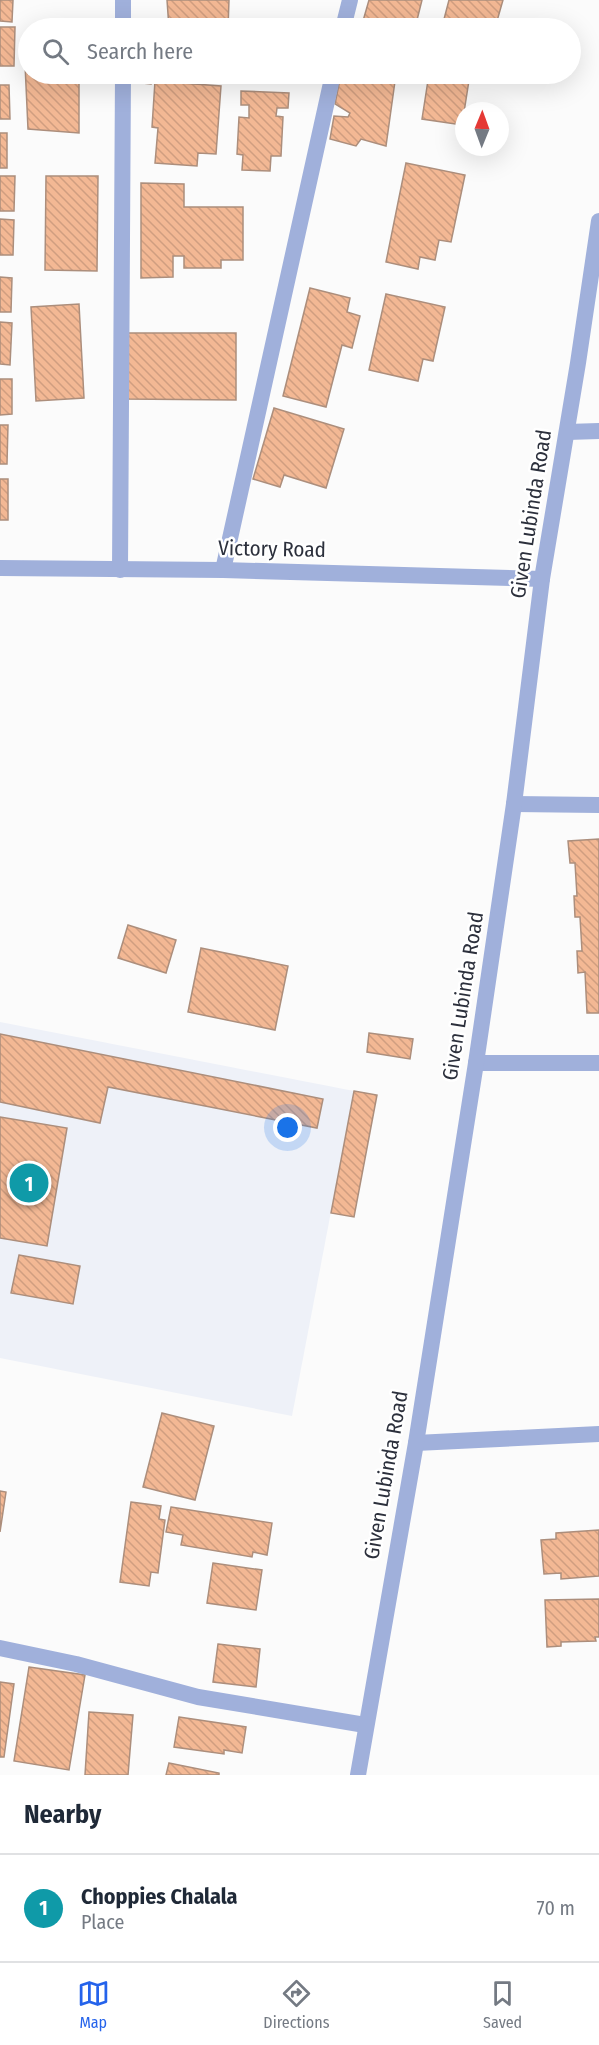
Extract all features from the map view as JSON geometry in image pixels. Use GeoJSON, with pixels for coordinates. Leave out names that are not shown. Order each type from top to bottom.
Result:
{"type":"FeatureCollection","features":[{"type":"Feature","properties":{"kind":"street"},"geometry":{"type":"LineString","coordinates":[[123,0],[123,18]]}},
{"type":"Feature","properties":{"kind":"street"},"geometry":{"type":"LineString","coordinates":[[346,18],[350,0]]}},
{"type":"Feature","properties":{"kind":"street"},"geometry":{"type":"LineString","coordinates":[[120,570],[123,84]]}},
{"type":"Feature","properties":{"kind":"street"},"geometry":{"type":"LineString","coordinates":[[223,570],[331,84]]}},
{"type":"Feature","properties":{"kind":"street","name":"Given Lubinda Road"},"geometry":{"type":"LineString","coordinates":[[358,1775],[416,1443],[476,1063],[514,804],[542,579],[599,221]]}},
{"type":"Feature","properties":{"kind":"street"},"geometry":{"type":"LineString","coordinates":[[567,432],[599,431]]}},
{"type":"Feature","properties":{"kind":"street","name":"Victory Road"},"geometry":{"type":"LineString","coordinates":[[0,568],[223,570],[542,579]]}},
{"type":"Feature","properties":{"kind":"street"},"geometry":{"type":"LineString","coordinates":[[514,804],[599,805]]}},
{"type":"Feature","properties":{"kind":"street"},"geometry":{"type":"LineString","coordinates":[[476,1063],[599,1063]]}},
{"type":"Feature","properties":{"kind":"street"},"geometry":{"type":"LineString","coordinates":[[416,1443],[599,1434]]}},
{"type":"Feature","properties":{"kind":"street"},"geometry":{"type":"LineString","coordinates":[[0,1648],[76,1664],[198,1697],[365,1725]]}},
{"type":"Feature","properties":{"kind":"shaded area"},"geometry":{"type":"Polygon","coordinates":[[[0,1022],[354,1091],[292,1416],[0,1358],[0,1022]]]}},
{"type":"Feature","properties":{"kind":"building"},"geometry":{"type":"Polygon","coordinates":[[[0,0],[13,0],[12,22],[0,21],[0,0]]]}},
{"type":"Feature","properties":{"kind":"building"},"geometry":{"type":"Polygon","coordinates":[[[167,0],[229,0],[228,18],[168,18],[167,0]]]}},
{"type":"Feature","properties":{"kind":"building"},"geometry":{"type":"Polygon","coordinates":[[[369,0],[422,0],[418,18],[364,18],[369,0]]]}},
{"type":"Feature","properties":{"kind":"building"},"geometry":{"type":"Polygon","coordinates":[[[449,0],[503,0],[498,18],[444,18],[449,0]]]}},
{"type":"Feature","properties":{"kind":"building"},"geometry":{"type":"Polygon","coordinates":[[[0,27],[15,27],[14,66],[0,66],[0,27]]]}},
{"type":"Feature","properties":{"kind":"building"},"geometry":{"type":"Polygon","coordinates":[[[26,84],[79,84],[79,133],[28,129],[26,84]]]}},
{"type":"Feature","properties":{"kind":"building"},"geometry":{"type":"Polygon","coordinates":[[[155,84],[221,86],[216,154],[198,153],[197,166],[155,163],[158,128],[152,127],[155,84]]]}},
{"type":"Feature","properties":{"kind":"building"},"geometry":{"type":"Polygon","coordinates":[[[339,84],[395,84],[386,146],[361,139],[356,146],[330,139],[334,116],[348,117],[350,113],[335,104],[339,84]]]}},
{"type":"Feature","properties":{"kind":"building"},"geometry":{"type":"Polygon","coordinates":[[[427,84],[468,84],[466,102],[455,102],[455,124],[422,119],[427,84]]]}},
{"type":"Feature","properties":{"kind":"building"},"geometry":{"type":"Polygon","coordinates":[[[0,85],[9,85],[10,119],[0,119],[0,85]]]}},
{"type":"Feature","properties":{"kind":"building"},"geometry":{"type":"Polygon","coordinates":[[[241,91],[289,93],[288,108],[277,108],[276,116],[283,117],[281,156],[271,156],[270,171],[242,170],[243,155],[237,154],[239,117],[249,118],[249,105],[241,105],[241,91]]]}},
{"type":"Feature","properties":{"kind":"building"},"geometry":{"type":"Polygon","coordinates":[[[0,133],[7,133],[7,168],[0,168],[0,133]]]}},
{"type":"Feature","properties":{"kind":"building"},"geometry":{"type":"Polygon","coordinates":[[[406,163],[465,175],[451,242],[439,240],[435,260],[420,257],[418,269],[386,262],[406,163]]]}},
{"type":"Feature","properties":{"kind":"building"},"geometry":{"type":"Polygon","coordinates":[[[0,176],[15,176],[14,211],[0,211],[0,176]]]}},
{"type":"Feature","properties":{"kind":"building"},"geometry":{"type":"Polygon","coordinates":[[[46,176],[98,176],[97,271],[45,270],[46,176]]]}},
{"type":"Feature","properties":{"kind":"building"},"geometry":{"type":"Polygon","coordinates":[[[141,183],[184,184],[184,207],[243,207],[243,260],[221,260],[221,268],[184,268],[184,256],[173,256],[173,277],[141,278],[141,183]]]}},
{"type":"Feature","properties":{"kind":"building"},"geometry":{"type":"Polygon","coordinates":[[[0,219],[14,220],[13,255],[0,255],[0,219]]]}},
{"type":"Feature","properties":{"kind":"building"},"geometry":{"type":"Polygon","coordinates":[[[0,277],[12,278],[11,312],[0,312],[0,277]]]}},
{"type":"Feature","properties":{"kind":"building"},"geometry":{"type":"Polygon","coordinates":[[[310,288],[350,298],[347,312],[360,316],[352,348],[342,345],[326,407],[283,396],[310,288]]]}},
{"type":"Feature","properties":{"kind":"building"},"geometry":{"type":"Polygon","coordinates":[[[386,294],[445,307],[433,361],[423,359],[418,381],[369,370],[386,294]]]}},
{"type":"Feature","properties":{"kind":"building"},"geometry":{"type":"Polygon","coordinates":[[[79,304],[84,398],[36,401],[31,307],[79,304]]]}},
{"type":"Feature","properties":{"kind":"building"},"geometry":{"type":"Polygon","coordinates":[[[0,322],[12,323],[10,365],[0,364],[0,322]]]}},
{"type":"Feature","properties":{"kind":"building"},"geometry":{"type":"Polygon","coordinates":[[[124,333],[236,333],[236,400],[124,399],[124,333]]]}},
{"type":"Feature","properties":{"kind":"building"},"geometry":{"type":"Polygon","coordinates":[[[0,379],[12,379],[12,414],[0,415],[0,379]]]}},
{"type":"Feature","properties":{"kind":"building"},"geometry":{"type":"Polygon","coordinates":[[[274,408],[344,429],[326,488],[284,475],[280,487],[253,479],[274,408]]]}},
{"type":"Feature","properties":{"kind":"building"},"geometry":{"type":"Polygon","coordinates":[[[0,425],[8,425],[7,464],[0,464],[0,425]]]}},
{"type":"Feature","properties":{"kind":"building"},"geometry":{"type":"Polygon","coordinates":[[[0,479],[8,479],[8,520],[0,520],[0,479]]]}},
{"type":"Feature","properties":{"kind":"building"},"geometry":{"type":"Polygon","coordinates":[[[599,839],[599,1013],[587,1013],[585,972],[578,973],[577,951],[582,951],[580,917],[575,917],[574,896],[577,896],[575,863],[570,863],[568,841],[599,839]]]}},
{"type":"Feature","properties":{"kind":"building"},"geometry":{"type":"Polygon","coordinates":[[[128,925],[176,940],[166,973],[118,958],[128,925]]]}},
{"type":"Feature","properties":{"kind":"building"},"geometry":{"type":"Polygon","coordinates":[[[201,948],[288,966],[275,1030],[188,1012],[201,948]]]}},
{"type":"Feature","properties":{"kind":"building"},"geometry":{"type":"Polygon","coordinates":[[[369,1033],[413,1039],[410,1059],[367,1052],[369,1033]]]}},
{"type":"Feature","properties":{"kind":"building"},"geometry":{"type":"Polygon","coordinates":[[[0,1034],[323,1099],[317,1128],[108,1087],[100,1123],[0,1102],[0,1034]]]}},
{"type":"Feature","properties":{"kind":"building"},"geometry":{"type":"Polygon","coordinates":[[[354,1091],[377,1095],[354,1217],[331,1213],[354,1091]]]}},
{"type":"Feature","properties":{"kind":"building"},"geometry":{"type":"Polygon","coordinates":[[[0,1117],[67,1128],[47,1246],[0,1238],[0,1117]]]}},
{"type":"Feature","properties":{"kind":"building"},"geometry":{"type":"Polygon","coordinates":[[[19,1255],[80,1266],[73,1304],[11,1293],[19,1255]]]}},
{"type":"Feature","properties":{"kind":"building"},"geometry":{"type":"Polygon","coordinates":[[[162,1413],[214,1426],[195,1500],[143,1487],[162,1413]]]}},
{"type":"Feature","properties":{"kind":"building"},"geometry":{"type":"Polygon","coordinates":[[[0,1491],[6,1492],[0,1532],[0,1491]]]}},
{"type":"Feature","properties":{"kind":"building"},"geometry":{"type":"Polygon","coordinates":[[[131,1502],[161,1506],[159,1519],[165,1520],[158,1573],[151,1572],[149,1586],[120,1582],[131,1502]]]}},
{"type":"Feature","properties":{"kind":"building"},"geometry":{"type":"Polygon","coordinates":[[[171,1507],[272,1523],[267,1555],[253,1552],[252,1557],[181,1545],[183,1535],[166,1532],[171,1507]]]}},
{"type":"Feature","properties":{"kind":"building"},"geometry":{"type":"Polygon","coordinates":[[[599,1530],[599,1576],[561,1579],[561,1573],[544,1574],[541,1540],[556,1539],[556,1533],[599,1530]]]}},
{"type":"Feature","properties":{"kind":"building"},"geometry":{"type":"Polygon","coordinates":[[[213,1563],[262,1570],[256,1610],[207,1603],[213,1563]]]}},
{"type":"Feature","properties":{"kind":"building"},"geometry":{"type":"Polygon","coordinates":[[[599,1599],[599,1637],[595,1637],[596,1641],[561,1642],[561,1646],[547,1647],[545,1600],[599,1599]]]}},
{"type":"Feature","properties":{"kind":"building"},"geometry":{"type":"Polygon","coordinates":[[[218,1644],[260,1649],[256,1687],[213,1682],[218,1644]]]}},
{"type":"Feature","properties":{"kind":"building"},"geometry":{"type":"Polygon","coordinates":[[[29,1667],[85,1675],[69,1770],[14,1761],[29,1667]]]}},
{"type":"Feature","properties":{"kind":"building"},"geometry":{"type":"Polygon","coordinates":[[[0,1682],[14,1684],[4,1757],[0,1757],[0,1682]]]}},
{"type":"Feature","properties":{"kind":"building"},"geometry":{"type":"Polygon","coordinates":[[[89,1712],[133,1715],[128,1775],[85,1775],[89,1712]]]}},
{"type":"Feature","properties":{"kind":"building"},"geometry":{"type":"Polygon","coordinates":[[[179,1717],[246,1727],[242,1753],[224,1750],[224,1754],[174,1747],[179,1717]]]}},
{"type":"Feature","properties":{"kind":"building"},"geometry":{"type":"Polygon","coordinates":[[[169,1763],[219,1773],[219,1775],[166,1775],[169,1763]]]}},
{"type":"Feature","properties":{"kind":"place","name":"Choppies Chalala"},"geometry":{"type":"Point","coordinates":[29,1183]}}]}
